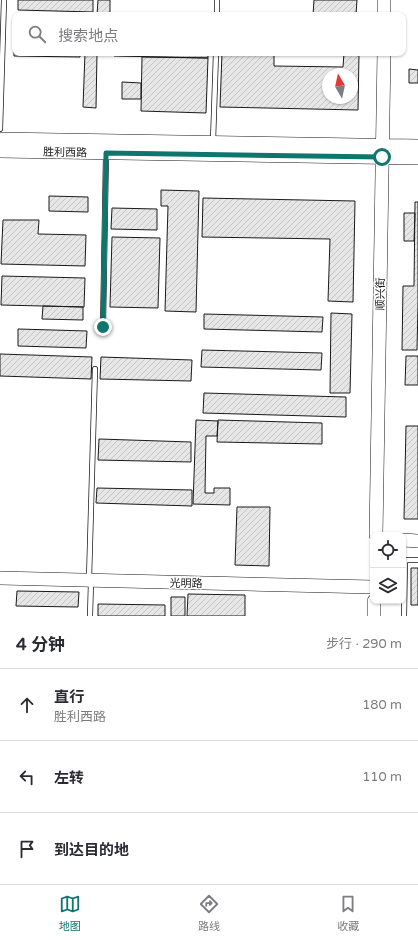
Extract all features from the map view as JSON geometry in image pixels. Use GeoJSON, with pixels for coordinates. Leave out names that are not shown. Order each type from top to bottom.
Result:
{"type":"FeatureCollection","features":[{"type":"Feature","properties":{"kind":"street"},"geometry":{"type":"LineString","coordinates":[[384,0],[384,12]]}},
{"type":"Feature","properties":{"kind":"street","name":"顺兴街"},"geometry":{"type":"LineString","coordinates":[[376,532],[384,56]]}},
{"type":"Feature","properties":{"kind":"street","name":"胜利西路"},"geometry":{"type":"LineString","coordinates":[[0,139],[213,142],[382,151],[418,158]]}},
{"type":"Feature","properties":{"kind":"street","name":"胜利西路"},"geometry":{"type":"LineString","coordinates":[[0,151],[106,153],[382,151],[418,146]]}},
{"type":"Feature","properties":{"kind":"street"},"geometry":{"type":"LineString","coordinates":[[406,540],[418,541]]}},
{"type":"Feature","properties":{"kind":"street","name":"光明路"},"geometry":{"type":"LineString","coordinates":[[0,578],[370,587]]}},
{"type":"Feature","properties":{"kind":"street"},"geometry":{"type":"LineString","coordinates":[[374,604],[374,616]]}},
{"type":"Feature","properties":{"kind":"lane"},"geometry":{"type":"LineString","coordinates":[[0,129],[4,0]]}},
{"type":"Feature","properties":{"kind":"lane"},"geometry":{"type":"LineString","coordinates":[[217,0],[217,12]]}},
{"type":"Feature","properties":{"kind":"lane"},"geometry":{"type":"LineString","coordinates":[[213,142],[216,56]]}},
{"type":"Feature","properties":{"kind":"lane"},"geometry":{"type":"LineString","coordinates":[[103,327],[106,153]]}},
{"type":"Feature","properties":{"kind":"lane"},"geometry":{"type":"LineString","coordinates":[[90,616],[95,369]]}},
{"type":"Feature","properties":{"kind":"lane"},"geometry":{"type":"LineString","coordinates":[[404,616],[405,560],[418,560]]}},
{"type":"Feature","properties":{"kind":"building"},"geometry":{"type":"Polygon","coordinates":[[[18,0],[93,0],[93,12],[18,10],[18,0]]]}},
{"type":"Feature","properties":{"kind":"building"},"geometry":{"type":"Polygon","coordinates":[[[98,0],[110,0],[110,12],[97,12],[98,0]]]}},
{"type":"Feature","properties":{"kind":"building"},"geometry":{"type":"Polygon","coordinates":[[[314,0],[357,0],[356,12],[313,12],[314,0]]]}},
{"type":"Feature","properties":{"kind":"building"},"geometry":{"type":"Polygon","coordinates":[[[14,56],[80,56],[80,57],[14,56]]]}},
{"type":"Feature","properties":{"kind":"building"},"geometry":{"type":"Polygon","coordinates":[[[85,56],[97,56],[96,108],[83,107],[85,56]]]}},
{"type":"Feature","properties":{"kind":"building"},"geometry":{"type":"Polygon","coordinates":[[[114,56],[208,56],[208,58],[114,56]]]}},
{"type":"Feature","properties":{"kind":"building"},"geometry":{"type":"Polygon","coordinates":[[[222,56],[274,56],[274,66],[343,67],[344,56],[359,56],[358,110],[220,107],[222,56]]]}},
{"type":"Feature","properties":{"kind":"building"},"geometry":{"type":"Polygon","coordinates":[[[142,57],[208,58],[206,113],[141,111],[142,57]]]}},
{"type":"Feature","properties":{"kind":"building"},"geometry":{"type":"Polygon","coordinates":[[[409,69],[418,70],[418,83],[409,83],[409,69]]]}},
{"type":"Feature","properties":{"kind":"building"},"geometry":{"type":"Polygon","coordinates":[[[122,82],[141,83],[141,99],[122,99],[122,82]]]}},
{"type":"Feature","properties":{"kind":"building"},"geometry":{"type":"Polygon","coordinates":[[[161,190],[199,191],[196,312],[165,311],[168,206],[161,206],[161,190]]]}},
{"type":"Feature","properties":{"kind":"building"},"geometry":{"type":"Polygon","coordinates":[[[49,196],[88,197],[88,212],[49,211],[49,196]]]}},
{"type":"Feature","properties":{"kind":"building"},"geometry":{"type":"Polygon","coordinates":[[[203,198],[355,201],[353,302],[328,301],[330,239],[202,237],[203,198]]]}},
{"type":"Feature","properties":{"kind":"building"},"geometry":{"type":"Polygon","coordinates":[[[415,202],[418,202],[417,350],[402,350],[403,286],[414,286],[415,202]]]}},
{"type":"Feature","properties":{"kind":"building"},"geometry":{"type":"Polygon","coordinates":[[[112,208],[157,209],[157,230],[111,229],[112,208]]]}},
{"type":"Feature","properties":{"kind":"building"},"geometry":{"type":"Polygon","coordinates":[[[404,213],[415,213],[414,241],[404,241],[404,213]]]}},
{"type":"Feature","properties":{"kind":"building"},"geometry":{"type":"Polygon","coordinates":[[[3,220],[39,220],[38,234],[86,235],[85,266],[1,264],[3,220]]]}},
{"type":"Feature","properties":{"kind":"building"},"geometry":{"type":"Polygon","coordinates":[[[112,237],[160,238],[158,308],[110,307],[112,237]]]}},
{"type":"Feature","properties":{"kind":"building"},"geometry":{"type":"Polygon","coordinates":[[[2,276],[85,278],[84,307],[1,305],[2,276]]]}},
{"type":"Feature","properties":{"kind":"building"},"geometry":{"type":"Polygon","coordinates":[[[43,306],[83,307],[83,320],[42,319],[43,306]]]}},
{"type":"Feature","properties":{"kind":"building"},"geometry":{"type":"Polygon","coordinates":[[[331,313],[352,314],[350,393],[330,393],[331,313]]]}},
{"type":"Feature","properties":{"kind":"building"},"geometry":{"type":"Polygon","coordinates":[[[204,314],[323,317],[322,332],[204,329],[204,314]]]}},
{"type":"Feature","properties":{"kind":"building"},"geometry":{"type":"Polygon","coordinates":[[[18,329],[87,331],[86,348],[18,346],[18,329]]]}},
{"type":"Feature","properties":{"kind":"building"},"geometry":{"type":"Polygon","coordinates":[[[202,350],[322,353],[321,370],[201,367],[202,350]]]}},
{"type":"Feature","properties":{"kind":"building"},"geometry":{"type":"Polygon","coordinates":[[[0,354],[92,357],[91,379],[0,376],[0,354]]]}},
{"type":"Feature","properties":{"kind":"building"},"geometry":{"type":"Polygon","coordinates":[[[406,356],[418,356],[418,385],[405,385],[406,356]]]}},
{"type":"Feature","properties":{"kind":"building"},"geometry":{"type":"Polygon","coordinates":[[[101,357],[192,360],[191,381],[100,379],[101,357]]]}},
{"type":"Feature","properties":{"kind":"building"},"geometry":{"type":"Polygon","coordinates":[[[204,393],[346,397],[346,417],[203,413],[204,393]]]}},
{"type":"Feature","properties":{"kind":"building"},"geometry":{"type":"Polygon","coordinates":[[[196,420],[218,421],[217,436],[206,436],[205,493],[214,493],[214,488],[230,488],[230,505],[193,504],[196,420]]]}},
{"type":"Feature","properties":{"kind":"building"},"geometry":{"type":"Polygon","coordinates":[[[218,420],[322,423],[322,444],[217,442],[218,420]]]}},
{"type":"Feature","properties":{"kind":"building"},"geometry":{"type":"Polygon","coordinates":[[[406,426],[418,426],[418,519],[404,519],[406,426]]]}},
{"type":"Feature","properties":{"kind":"building"},"geometry":{"type":"Polygon","coordinates":[[[99,439],[191,442],[191,462],[98,460],[99,439]]]}},
{"type":"Feature","properties":{"kind":"building"},"geometry":{"type":"Polygon","coordinates":[[[97,488],[192,490],[192,506],[96,503],[97,488]]]}},
{"type":"Feature","properties":{"kind":"building"},"geometry":{"type":"Polygon","coordinates":[[[237,507],[270,507],[269,566],[235,565],[237,507]]]}},
{"type":"Feature","properties":{"kind":"building"},"geometry":{"type":"Polygon","coordinates":[[[411,568],[418,568],[418,605],[411,605],[411,568]]]}},
{"type":"Feature","properties":{"kind":"building"},"geometry":{"type":"Polygon","coordinates":[[[17,591],[79,592],[78,607],[16,606],[17,591]]]}},
{"type":"Feature","properties":{"kind":"building"},"geometry":{"type":"Polygon","coordinates":[[[188,594],[245,595],[245,616],[187,616],[188,594]]]}},
{"type":"Feature","properties":{"kind":"building"},"geometry":{"type":"Polygon","coordinates":[[[171,597],[185,597],[185,616],[171,616],[171,597]]]}},
{"type":"Feature","properties":{"kind":"building"},"geometry":{"type":"Polygon","coordinates":[[[98,604],[165,605],[165,616],[98,616],[98,604]]]}},
{"type":"Feature","properties":{"kind":"route"},"geometry":{"type":"LineString","coordinates":[[103,327],[106,153],[382,157]]}}]}
